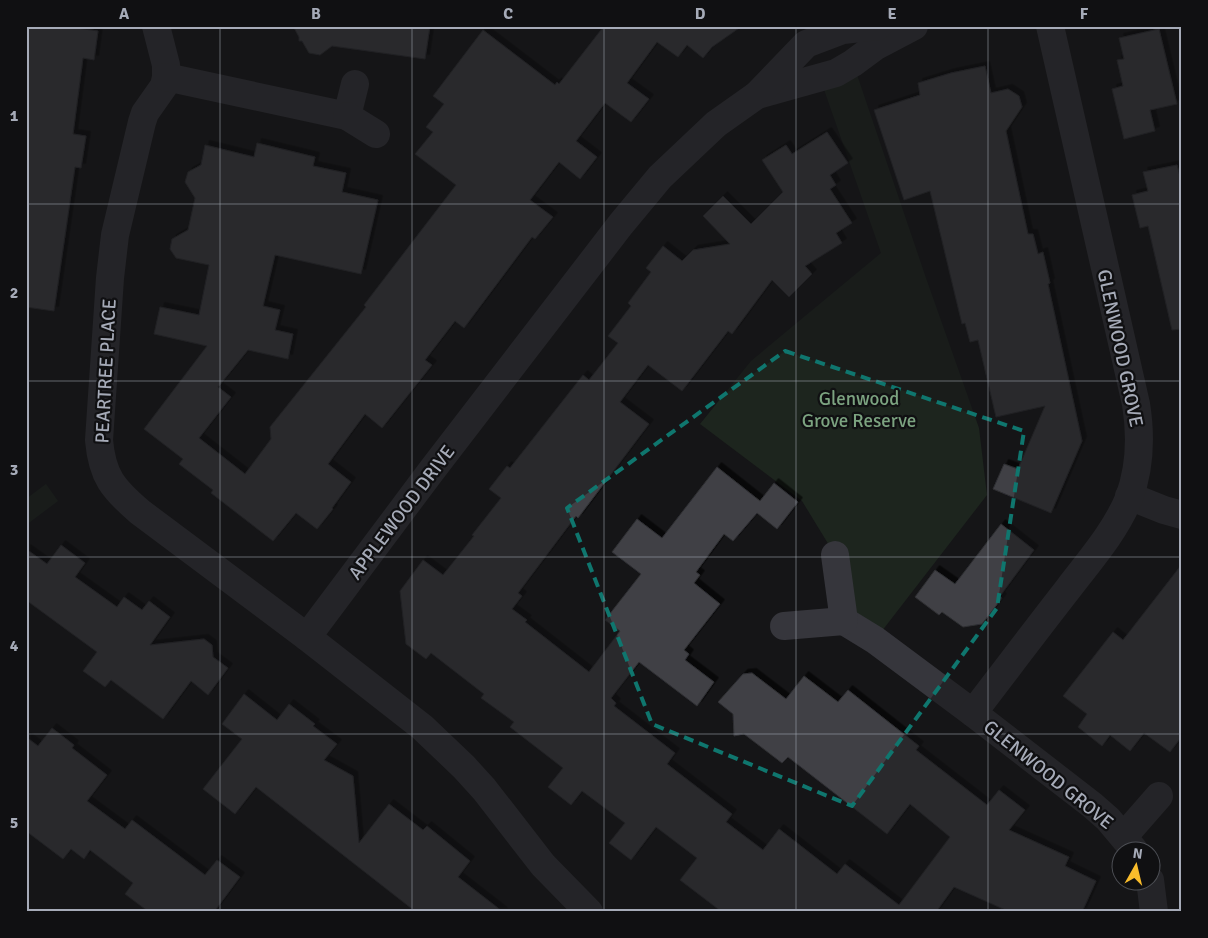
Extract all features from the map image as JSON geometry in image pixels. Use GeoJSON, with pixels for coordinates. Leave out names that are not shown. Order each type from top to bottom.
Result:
{"type":"FeatureCollection","features":[{"type":"Feature","properties":{"kind":"street"},"geometry":{"type":"LineString","coordinates":[[156,26],[166,65],[166,77],[347,116],[376,134]]}},
{"type":"Feature","properties":{"kind":"street","name":"APPLEWOOD DRIVE"},"geometry":{"type":"LineString","coordinates":[[307,637],[432,470],[644,195],[704,134],[735,109],[757,95],[806,44],[843,30],[878,26]]}},
{"type":"Feature","properties":{"kind":"street","name":"APPLEWOOD DRIVE"},"geometry":{"type":"LineString","coordinates":[[757,95],[836,73],[876,46],[914,26]]}},
{"type":"Feature","properties":{"kind":"street","name":"GLENWOOD GROVE"},"geometry":{"type":"LineString","coordinates":[[973,713],[1122,515],[1130,496],[1137,465],[1139,424],[1136,404],[1050,26]]}},
{"type":"Feature","properties":{"kind":"street","name":"PEARTREE PLACE"},"geometry":{"type":"LineString","coordinates":[[166,77],[164,86],[145,113],[142,122],[115,235],[110,278],[99,440],[102,464],[114,487],[140,512],[307,637]]}},
{"type":"Feature","properties":{"kind":"street"},"geometry":{"type":"LineString","coordinates":[[347,116],[355,84]]}},
{"type":"Feature","properties":{"kind":"street"},"geometry":{"type":"LineString","coordinates":[[1130,496],[1182,515]]}},
{"type":"Feature","properties":{"kind":"street"},"geometry":{"type":"LineString","coordinates":[[784,626],[844,621],[835,555]]}},
{"type":"Feature","properties":{"kind":"street","name":"GLENWOOD GROVE"},"geometry":{"type":"LineString","coordinates":[[844,621],[875,640],[973,713],[1108,819],[1126,840]]}},
{"type":"Feature","properties":{"kind":"street"},"geometry":{"type":"LineString","coordinates":[[307,637],[422,727],[464,767],[484,788],[543,865],[588,912]]}},
{"type":"Feature","properties":{"kind":"street","name":"GLENWOOD GROVE"},"geometry":{"type":"LineString","coordinates":[[1132,840],[1159,796]]}},
{"type":"Feature","properties":{"kind":"street"},"geometry":{"type":"LineString","coordinates":[[1151,890],[1154,912]]}},
{"type":"Feature","properties":{"kind":"highlighted area"},"geometry":{"type":"Polygon","coordinates":[[[785,351],[1024,431],[997,608],[852,806],[652,724],[567,508],[785,351]]]}},
{"type":"Feature","properties":{"kind":"green space","name":"Glenwood Grove Reserve"},"geometry":{"type":"Polygon","coordinates":[[[853,63],[979,428],[987,495],[875,640],[863,632],[835,555],[802,501],[700,424],[751,361],[881,253],[820,78],[853,63]]]}},
{"type":"Feature","properties":{"kind":"green space"},"geometry":{"type":"Polygon","coordinates":[[[46,484],[58,501],[26,525],[26,499],[46,484]]]}},
{"type":"Feature","properties":{"kind":"building"},"geometry":{"type":"Polygon","coordinates":[[[26,26],[63,26],[98,31],[94,60],[83,58],[73,134],[86,136],[81,168],[75,167],[54,311],[26,307],[26,26]]]}},
{"type":"Feature","properties":{"kind":"building"},"geometry":{"type":"Polygon","coordinates":[[[293,26],[430,26],[425,59],[332,46],[320,55],[309,53],[302,41],[299,41],[293,26]]]}},
{"type":"Feature","properties":{"kind":"building"},"geometry":{"type":"Polygon","coordinates":[[[604,26],[742,26],[712,47],[703,58],[687,45],[678,57],[657,42],[627,83],[649,99],[631,122],[605,103],[576,141],[597,157],[580,179],[559,162],[530,200],[553,217],[535,239],[532,237],[464,328],[455,321],[425,360],[432,365],[382,428],[365,414],[328,464],[351,482],[333,509],[317,529],[296,513],[273,541],[211,493],[213,490],[179,464],[183,459],[144,429],[207,346],[154,334],[160,307],[199,315],[209,265],[176,258],[170,249],[172,239],[188,230],[195,198],[185,182],[188,172],[201,165],[205,145],[254,157],[257,143],[315,157],[313,166],[346,173],[342,192],[378,200],[361,274],[275,255],[263,306],[280,310],[275,330],[293,334],[288,359],[248,350],[218,387],[231,397],[199,438],[245,474],[271,439],[270,427],[366,307],[364,305],[456,185],[415,154],[433,132],[426,127],[444,104],[433,96],[483,30],[555,85],[557,82],[559,84],[604,26]]]}},
{"type":"Feature","properties":{"kind":"building"},"geometry":{"type":"Polygon","coordinates":[[[1159,29],[1177,104],[1150,110],[1155,131],[1124,139],[1112,89],[1123,86],[1117,60],[1124,59],[1119,38],[1159,29]]]}},
{"type":"Feature","properties":{"kind":"building"},"geometry":{"type":"Polygon","coordinates":[[[985,66],[991,93],[1008,89],[1019,96],[1022,107],[1006,131],[1028,234],[1033,234],[1038,254],[1043,252],[1050,283],[1048,284],[1082,441],[1051,513],[993,489],[1004,464],[1018,469],[1045,406],[996,417],[978,340],[970,342],[965,323],[962,324],[930,191],[904,200],[874,110],[920,95],[918,83],[951,73],[985,66]]]}},
{"type":"Feature","properties":{"kind":"building"},"geometry":{"type":"Polygon","coordinates":[[[827,132],[848,163],[830,175],[836,185],[830,189],[852,223],[836,233],[842,243],[805,266],[812,274],[789,297],[772,280],[732,334],[728,331],[682,391],[648,365],[620,402],[649,424],[518,593],[522,596],[512,609],[527,620],[525,622],[589,672],[620,631],[605,620],[641,574],[612,552],[637,519],[662,538],[717,467],[760,501],[774,483],[798,502],[777,529],[757,513],[733,541],[724,534],[696,572],[700,575],[694,583],[720,604],[684,650],[689,654],[685,660],[714,682],[697,706],[639,662],[611,698],[616,703],[614,706],[675,753],[667,764],[732,814],[726,822],[763,850],[779,829],[837,874],[845,864],[899,905],[950,837],[910,804],[887,834],[788,757],[782,763],[744,734],[734,736],[733,714],[718,702],[743,674],[752,673],[786,699],[804,676],[838,702],[848,690],[919,746],[916,750],[987,805],[999,790],[1025,810],[1009,830],[1069,857],[1065,866],[1096,881],[1082,912],[1010,912],[954,887],[936,912],[722,912],[680,880],[697,858],[656,827],[631,860],[609,843],[625,823],[582,791],[571,805],[548,787],[563,768],[510,727],[514,722],[481,698],[484,694],[431,653],[426,659],[406,644],[400,591],[423,560],[443,575],[474,536],[472,535],[501,498],[489,489],[507,466],[510,468],[583,375],[589,380],[618,343],[608,336],[631,306],[628,303],[651,272],[646,268],[663,246],[682,261],[693,250],[730,244],[703,216],[723,196],[751,224],[783,192],[762,160],[786,145],[792,154],[827,132]]]}},
{"type":"Feature","properties":{"kind":"building"},"geometry":{"type":"Polygon","coordinates":[[[1177,165],[1182,184],[1182,329],[1172,330],[1148,226],[1140,228],[1132,195],[1148,191],[1143,172],[1177,165]]]}},
{"type":"Feature","properties":{"kind":"building"},"geometry":{"type":"Polygon","coordinates":[[[1001,524],[1034,550],[982,624],[963,627],[942,612],[939,615],[915,597],[935,570],[955,584],[1001,524]]]}},
{"type":"Feature","properties":{"kind":"building"},"geometry":{"type":"Polygon","coordinates":[[[61,545],[85,563],[75,577],[117,607],[124,597],[142,610],[149,601],[170,617],[150,645],[204,639],[212,645],[213,657],[228,668],[208,695],[191,681],[163,719],[111,680],[105,687],[83,671],[97,652],[26,600],[26,549],[47,564],[61,545]]]}},
{"type":"Feature","properties":{"kind":"building"},"geometry":{"type":"Polygon","coordinates":[[[1182,564],[1182,736],[1170,752],[1144,733],[1130,751],[1110,735],[1102,746],[1078,727],[1087,714],[1063,696],[1113,632],[1123,640],[1182,564]]]}},
{"type":"Feature","properties":{"kind":"building"},"geometry":{"type":"Polygon","coordinates":[[[244,694],[277,720],[289,704],[315,724],[313,726],[337,744],[324,760],[353,776],[359,843],[389,804],[423,830],[427,826],[470,861],[458,877],[503,912],[416,912],[256,787],[235,814],[203,789],[242,739],[222,724],[244,694]]]}},
{"type":"Feature","properties":{"kind":"building"},"geometry":{"type":"Polygon","coordinates":[[[52,728],[74,745],[72,748],[107,775],[87,801],[125,829],[132,820],[205,875],[217,860],[240,877],[214,912],[149,912],[125,894],[133,883],[90,850],[84,859],[71,849],[63,859],[26,831],[26,737],[38,746],[52,728]]]}}]}
